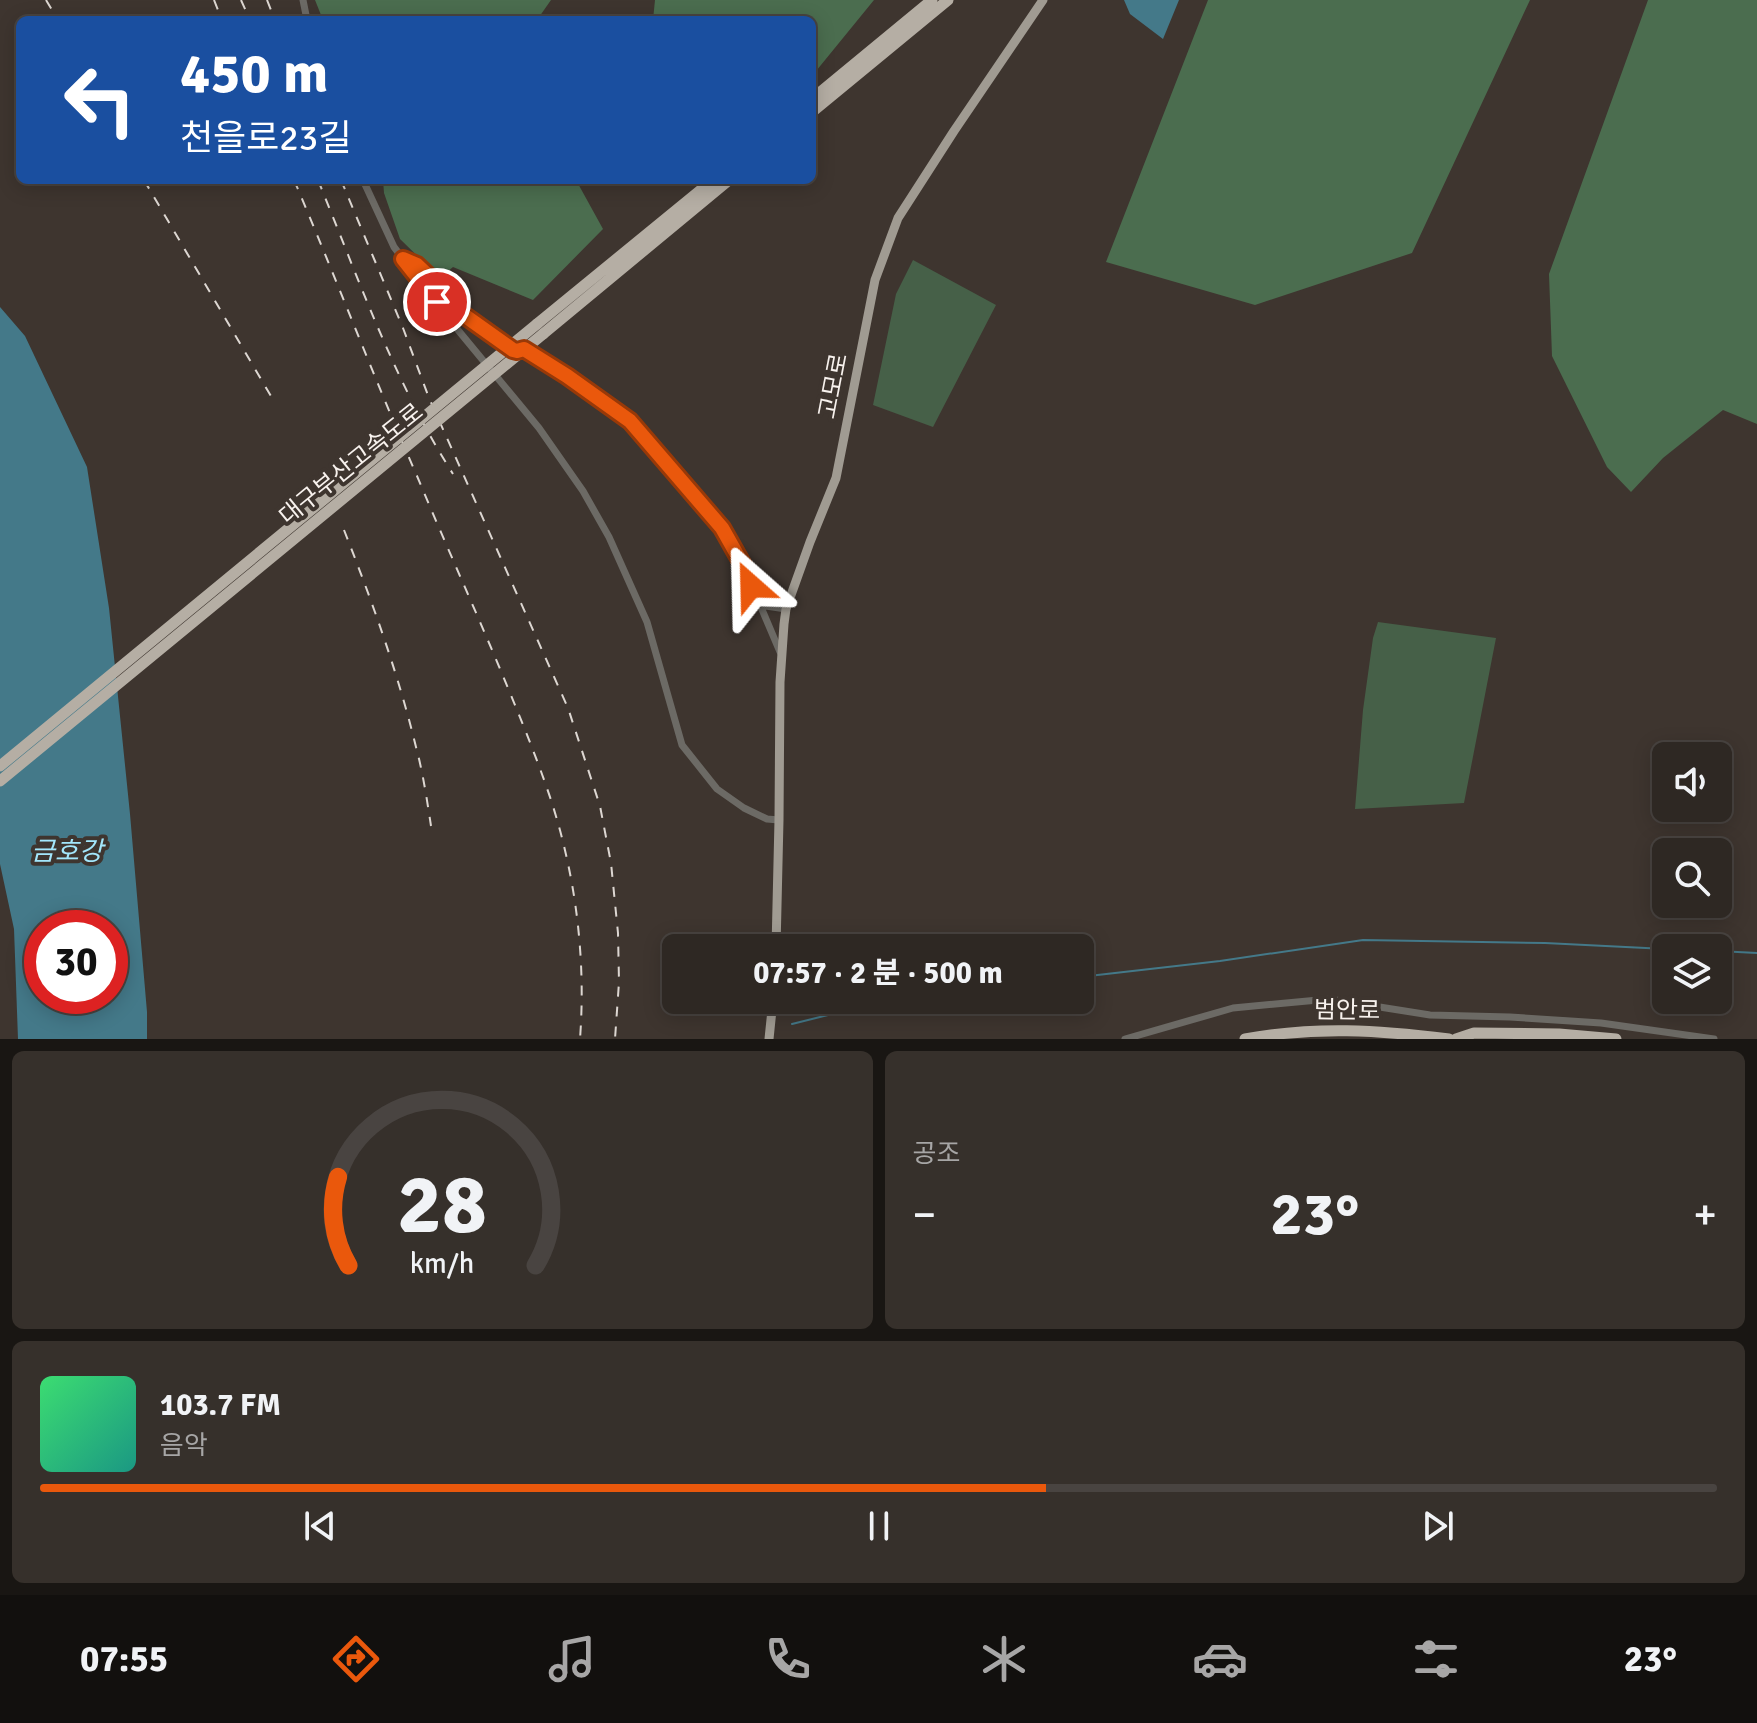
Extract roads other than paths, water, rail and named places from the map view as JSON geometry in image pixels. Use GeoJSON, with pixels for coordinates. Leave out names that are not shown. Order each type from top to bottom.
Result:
{"type":"FeatureCollection","features":[{"type":"Feature","properties":{"kind":"highway"},"geometry":{"type":"LineString","coordinates":[[816,96],[932,0]]}},
{"type":"Feature","properties":{"kind":"highway"},"geometry":{"type":"LineString","coordinates":[[816,109],[948,0]]}},
{"type":"Feature","properties":{"kind":"highway","name":"대구부산고속도로"},"geometry":{"type":"LineString","coordinates":[[669,223],[709,184]]}},
{"type":"Feature","properties":{"kind":"highway","name":"대구부산고속도로"},"geometry":{"type":"LineString","coordinates":[[0,766],[669,223],[723,184]]}},
{"type":"Feature","properties":{"kind":"highway","name":"대구부산고속도로"},"geometry":{"type":"LineString","coordinates":[[0,781],[540,329]]}},
{"type":"Feature","properties":{"kind":"highway","name":"범안로"},"geometry":{"type":"LineString","coordinates":[[1245,1039],[1341,1029],[1449,1039]]}},
{"type":"Feature","properties":{"kind":"highway"},"geometry":{"type":"LineString","coordinates":[[1456,1039],[1474,1033],[1494,1033],[1616,1039]]}},
{"type":"Feature","properties":{"kind":"main road","name":"고모로"},"geometry":{"type":"LineString","coordinates":[[776,934],[780,653],[786,609],[836,478],[875,280],[898,218],[1043,0]]}},
{"type":"Feature","properties":{"kind":"main road"},"geometry":{"type":"LineString","coordinates":[[769,1039],[772,1014]]}},
{"type":"Feature","properties":{"kind":"street"},"geometry":{"type":"LineString","coordinates":[[365,184],[394,247],[539,428],[583,491],[609,537],[647,622],[682,745],[717,789],[744,808],[767,819],[779,820]]}},
{"type":"Feature","properties":{"kind":"street"},"geometry":{"type":"LineString","coordinates":[[403,259],[417,265],[461,313],[497,339],[513,350],[524,349],[630,421],[722,528],[744,567],[780,653]]}},
{"type":"Feature","properties":{"kind":"street"},"geometry":{"type":"LineString","coordinates":[[759,605],[786,609]]}},
{"type":"Feature","properties":{"kind":"street"},"geometry":{"type":"LineString","coordinates":[[1125,1039],[1233,1008],[1329,999],[1430,1015],[1601,1023],[1714,1039]]}},
{"type":"Feature","properties":{"kind":"water"},"geometry":{"type":"Polygon","coordinates":[[[1124,0],[1179,0],[1163,39],[1130,14],[1124,0]]]}},
{"type":"Feature","properties":{"kind":"water","name":"금호강"},"geometry":{"type":"Polygon","coordinates":[[[0,307],[25,336],[87,467],[109,608],[130,814],[147,1039],[18,1039],[14,929],[0,864],[0,307]]]}},
{"type":"Feature","properties":{"kind":"waterway"},"geometry":{"type":"LineString","coordinates":[[1094,975],[1363,940],[1652,948]]}},
{"type":"Feature","properties":{"kind":"waterway"},"geometry":{"type":"LineString","coordinates":[[1732,952],[1757,953]]}},
{"type":"Feature","properties":{"kind":"waterway"},"geometry":{"type":"LineString","coordinates":[[792,1024],[832,1014]]}},
{"type":"Feature","properties":{"kind":"railway"},"geometry":{"type":"LineString","coordinates":[[46,0],[56,16]]}},
{"type":"Feature","properties":{"kind":"railway"},"geometry":{"type":"LineString","coordinates":[[214,0],[220,16]]}},
{"type":"Feature","properties":{"kind":"railway"},"geometry":{"type":"LineString","coordinates":[[241,0],[248,16]]}},
{"type":"Feature","properties":{"kind":"railway"},"geometry":{"type":"LineString","coordinates":[[267,0],[273,16]]}},
{"type":"Feature","properties":{"kind":"railway"},"geometry":{"type":"LineString","coordinates":[[146,184],[275,403]]}},
{"type":"Feature","properties":{"kind":"railway"},"geometry":{"type":"LineString","coordinates":[[296,184],[503,676],[551,800],[567,859],[577,918],[582,979],[580,1039]]}},
{"type":"Feature","properties":{"kind":"railway"},"geometry":{"type":"LineString","coordinates":[[320,184],[363,293],[413,404],[453,474]]}},
{"type":"Feature","properties":{"kind":"railway"},"geometry":{"type":"LineString","coordinates":[[343,184],[429,398],[568,708],[600,806],[611,863],[618,933],[615,1039]]}},
{"type":"Feature","properties":{"kind":"railway"},"geometry":{"type":"LineString","coordinates":[[344,530],[401,692],[421,767],[431,826]]}}]}
